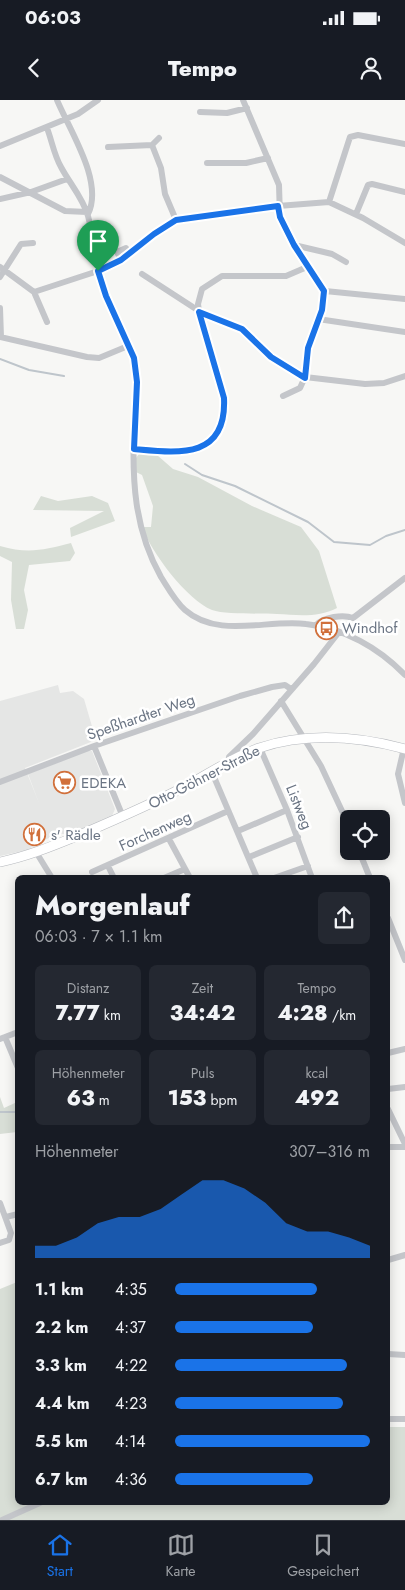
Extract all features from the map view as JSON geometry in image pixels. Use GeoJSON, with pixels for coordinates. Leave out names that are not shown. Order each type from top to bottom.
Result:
{"type":"FeatureCollection","features":[{"type":"Feature","properties":{"kind":"street"},"geometry":{"type":"LineString","coordinates":[[57,100],[91,180],[94,196],[87,213]]}},
{"type":"Feature","properties":{"kind":"street"},"geometry":{"type":"LineString","coordinates":[[0,146],[66,120],[98,100]]}},
{"type":"Feature","properties":{"kind":"street"},"geometry":{"type":"LineString","coordinates":[[244,100],[279,185],[278,206],[280,217],[307,267],[324,291],[318,319],[308,348],[305,378],[300,388],[283,396]]}},
{"type":"Feature","properties":{"kind":"street"},"geometry":{"type":"LineString","coordinates":[[200,112],[227,113],[246,108]]}},
{"type":"Feature","properties":{"kind":"street"},"geometry":{"type":"LineString","coordinates":[[47,128],[60,165],[83,202],[87,213],[98,271],[106,296],[134,358],[136,372],[134,491],[142,536],[153,563],[165,584],[186,610],[211,624],[228,626],[289,623],[316,625],[339,632],[371,646],[405,674]]}},
{"type":"Feature","properties":{"kind":"street"},"geometry":{"type":"LineString","coordinates":[[329,202],[350,137],[358,135],[405,144]]}},
{"type":"Feature","properties":{"kind":"street"},"geometry":{"type":"LineString","coordinates":[[108,147],[152,145],[158,138]]}},
{"type":"Feature","properties":{"kind":"street"},"geometry":{"type":"LineString","coordinates":[[152,145],[161,168],[165,194],[176,220]]}},
{"type":"Feature","properties":{"kind":"street"},"geometry":{"type":"LineString","coordinates":[[207,163],[246,163],[268,158]]}},
{"type":"Feature","properties":{"kind":"street"},"geometry":{"type":"LineString","coordinates":[[0,177],[66,211],[87,213]]}},
{"type":"Feature","properties":{"kind":"street"},"geometry":{"type":"LineString","coordinates":[[0,199],[31,192],[67,179]]}},
{"type":"Feature","properties":{"kind":"street"},"geometry":{"type":"LineString","coordinates":[[356,214],[368,185],[372,184],[405,192]]}},
{"type":"Feature","properties":{"kind":"street"},"geometry":{"type":"LineString","coordinates":[[34,292],[98,271],[121,260],[117,252],[126,248],[129,253],[176,220],[278,206],[329,202],[356,214],[405,242]]}},
{"type":"Feature","properties":{"kind":"street"},"geometry":{"type":"LineString","coordinates":[[0,277],[2,268],[21,244],[33,243]]}},
{"type":"Feature","properties":{"kind":"street"},"geometry":{"type":"LineString","coordinates":[[294,245],[332,254],[346,262]]}},
{"type":"Feature","properties":{"kind":"street"},"geometry":{"type":"LineString","coordinates":[[134,449],[173,453],[190,451],[206,446],[219,429],[224,411],[224,398],[199,312],[198,304],[202,289],[222,276],[286,276],[307,267]]}},
{"type":"Feature","properties":{"kind":"street"},"geometry":{"type":"LineString","coordinates":[[2,268],[34,292],[47,322]]}},
{"type":"Feature","properties":{"kind":"street"},"geometry":{"type":"LineString","coordinates":[[142,274],[199,312],[242,329],[271,357],[305,378],[365,384],[384,383],[405,376]]}},
{"type":"Feature","properties":{"kind":"street"},"geometry":{"type":"LineString","coordinates":[[324,291],[405,299]]}},
{"type":"Feature","properties":{"kind":"street"},"geometry":{"type":"LineString","coordinates":[[0,308],[1,337],[87,357],[99,358],[128,346]]}},
{"type":"Feature","properties":{"kind":"street"},"geometry":{"type":"LineString","coordinates":[[318,319],[405,332]]}},
{"type":"Feature","properties":{"kind":"street"},"geometry":{"type":"LineString","coordinates":[[316,625],[321,621],[344,614],[353,618],[405,578]]}},
{"type":"Feature","properties":{"kind":"street"},"geometry":{"type":"LineString","coordinates":[[230,761],[229,757],[253,734],[339,632]]}},
{"type":"Feature","properties":{"kind":"street","name":"Speßhardter Weg"},"geometry":{"type":"LineString","coordinates":[[0,782],[94,746],[272,687],[285,686],[291,689]]}},
{"type":"Feature","properties":{"kind":"street"},"geometry":{"type":"LineString","coordinates":[[281,701],[321,766],[342,810]]}},
{"type":"Feature","properties":{"kind":"street","name":"Otto-Göhner-Straße"},"geometry":{"type":"LineString","coordinates":[[0,862],[36,852],[123,817],[230,761],[260,748],[303,738],[351,738],[404,748]]}},
{"type":"Feature","properties":{"kind":"street"},"geometry":{"type":"LineString","coordinates":[[94,746],[123,817]]}},
{"type":"Feature","properties":{"kind":"street","name":"Listweg"},"geometry":{"type":"LineString","coordinates":[[260,748],[298,837],[311,875]]}},
{"type":"Feature","properties":{"kind":"street"},"geometry":{"type":"LineString","coordinates":[[404,748],[398,774],[405,803]]}},
{"type":"Feature","properties":{"kind":"street"},"geometry":{"type":"LineString","coordinates":[[210,772],[214,777],[256,875]]}},
{"type":"Feature","properties":{"kind":"street"},"geometry":{"type":"LineString","coordinates":[[238,831],[287,810]]}},
{"type":"Feature","properties":{"kind":"street","name":"Forchenweg"},"geometry":{"type":"LineString","coordinates":[[92,872],[228,812]]}},
{"type":"Feature","properties":{"kind":"street"},"geometry":{"type":"LineString","coordinates":[[249,856],[298,837]]}},
{"type":"Feature","properties":{"kind":"street"},"geometry":{"type":"LineString","coordinates":[[169,839],[188,875]]}},
{"type":"Feature","properties":{"kind":"street"},"geometry":{"type":"LineString","coordinates":[[36,852],[50,875]]}},
{"type":"Feature","properties":{"kind":"street"},"geometry":{"type":"LineString","coordinates":[[363,860],[369,875]]}},
{"type":"Feature","properties":{"kind":"street"},"geometry":{"type":"LineString","coordinates":[[108,866],[112,875]]}},
{"type":"Feature","properties":{"kind":"street"},"geometry":{"type":"LineString","coordinates":[[282,875],[308,866]]}},
{"type":"Feature","properties":{"kind":"street"},"geometry":{"type":"LineString","coordinates":[[171,875],[185,869]]}},
{"type":"Feature","properties":{"kind":"street"},"geometry":{"type":"LineString","coordinates":[[390,923],[405,960]]}},
{"type":"Feature","properties":{"kind":"street"},"geometry":{"type":"LineString","coordinates":[[15,1033],[3,1038],[15,1062]]}},
{"type":"Feature","properties":{"kind":"street"},"geometry":{"type":"LineString","coordinates":[[390,1053],[405,1049]]}},
{"type":"Feature","properties":{"kind":"street"},"geometry":{"type":"LineString","coordinates":[[390,1089],[405,1087]]}},
{"type":"Feature","properties":{"kind":"street"},"geometry":{"type":"LineString","coordinates":[[390,1113],[405,1144]]}},
{"type":"Feature","properties":{"kind":"street"},"geometry":{"type":"LineString","coordinates":[[390,1147],[405,1147]]}},
{"type":"Feature","properties":{"kind":"street"},"geometry":{"type":"LineString","coordinates":[[0,1203],[11,1233],[9,1240],[0,1243]]}},
{"type":"Feature","properties":{"kind":"street"},"geometry":{"type":"LineString","coordinates":[[6,1217],[15,1215]]}},
{"type":"Feature","properties":{"kind":"street"},"geometry":{"type":"LineString","coordinates":[[390,1259],[405,1255]]}},
{"type":"Feature","properties":{"kind":"street"},"geometry":{"type":"LineString","coordinates":[[390,1354],[405,1355]]}},
{"type":"Feature","properties":{"kind":"street"},"geometry":{"type":"LineString","coordinates":[[390,1419],[405,1419]]}},
{"type":"Feature","properties":{"kind":"street"},"geometry":{"type":"LineString","coordinates":[[2,1520],[35,1505]]}},
{"type":"Feature","properties":{"kind":"shaded area"},"geometry":{"type":"Polygon","coordinates":[[[139,454],[157,455],[173,469],[198,477],[252,506],[301,527],[319,551],[337,608],[315,615],[243,614],[218,612],[202,605],[171,574],[153,549],[142,527],[151,527],[153,506],[142,475],[136,472],[136,458],[139,454]]]}},
{"type":"Feature","properties":{"kind":"shaded area"},"geometry":{"type":"Polygon","coordinates":[[[41,496],[58,501],[92,496],[108,503],[115,521],[71,537],[70,528],[104,511],[33,510],[41,496]]]}},
{"type":"Feature","properties":{"kind":"shaded area"},"geometry":{"type":"Polygon","coordinates":[[[71,543],[75,553],[70,561],[29,565],[24,590],[28,610],[24,629],[16,629],[11,600],[12,562],[0,556],[0,546],[19,550],[36,550],[71,543]]]}},
{"type":"Feature","properties":{"kind":"shaded area"},"geometry":{"type":"Polygon","coordinates":[[[58,685],[60,693],[73,691],[84,699],[96,740],[25,768],[39,803],[28,774],[87,751],[92,751],[115,809],[112,816],[105,820],[68,834],[56,834],[27,850],[0,856],[0,701],[58,685]]]}},
{"type":"Feature","properties":{"kind":"shaded area"},"geometry":{"type":"Polygon","coordinates":[[[0,1097],[4,1108],[15,1103],[15,1132],[0,1134],[0,1097]]]}},
{"type":"Feature","properties":{"kind":"shaded area"},"geometry":{"type":"Polygon","coordinates":[[[15,1283],[15,1505],[390,1505],[390,1427],[405,1427],[405,1520],[0,1520],[0,1289],[15,1283]]]}},
{"type":"Feature","properties":{"kind":"waterway"},"geometry":{"type":"LineString","coordinates":[[0,359],[29,370],[64,376]]}},
{"type":"Feature","properties":{"kind":"waterway"},"geometry":{"type":"LineString","coordinates":[[185,464],[202,475],[235,486],[308,522],[334,542],[370,545],[386,536],[405,530]]}},
{"type":"Feature","properties":{"kind":"waterway"},"geometry":{"type":"LineString","coordinates":[[0,1112],[15,1112]]}},
{"type":"Feature","properties":{"kind":"place","name":"Windhof"},"geometry":{"type":"Point","coordinates":[326,628]}},
{"type":"Feature","properties":{"kind":"place","name":"EDEKA"},"geometry":{"type":"Point","coordinates":[65,783]}},
{"type":"Feature","properties":{"kind":"place","name":"s' Rädle"},"geometry":{"type":"Point","coordinates":[35,835]}},
{"type":"Feature","properties":{"kind":"route"},"geometry":{"type":"LineString","coordinates":[[278,206],[280,217],[294,245],[307,267],[319,282],[325,296],[308,348],[305,378],[271,357],[242,329],[199,312],[224,398],[224,411],[219,429],[206,446],[190,451],[173,453],[134,449],[137,382],[134,358],[106,296],[98,271],[121,260],[154,234],[176,220],[278,206]]}}]}
